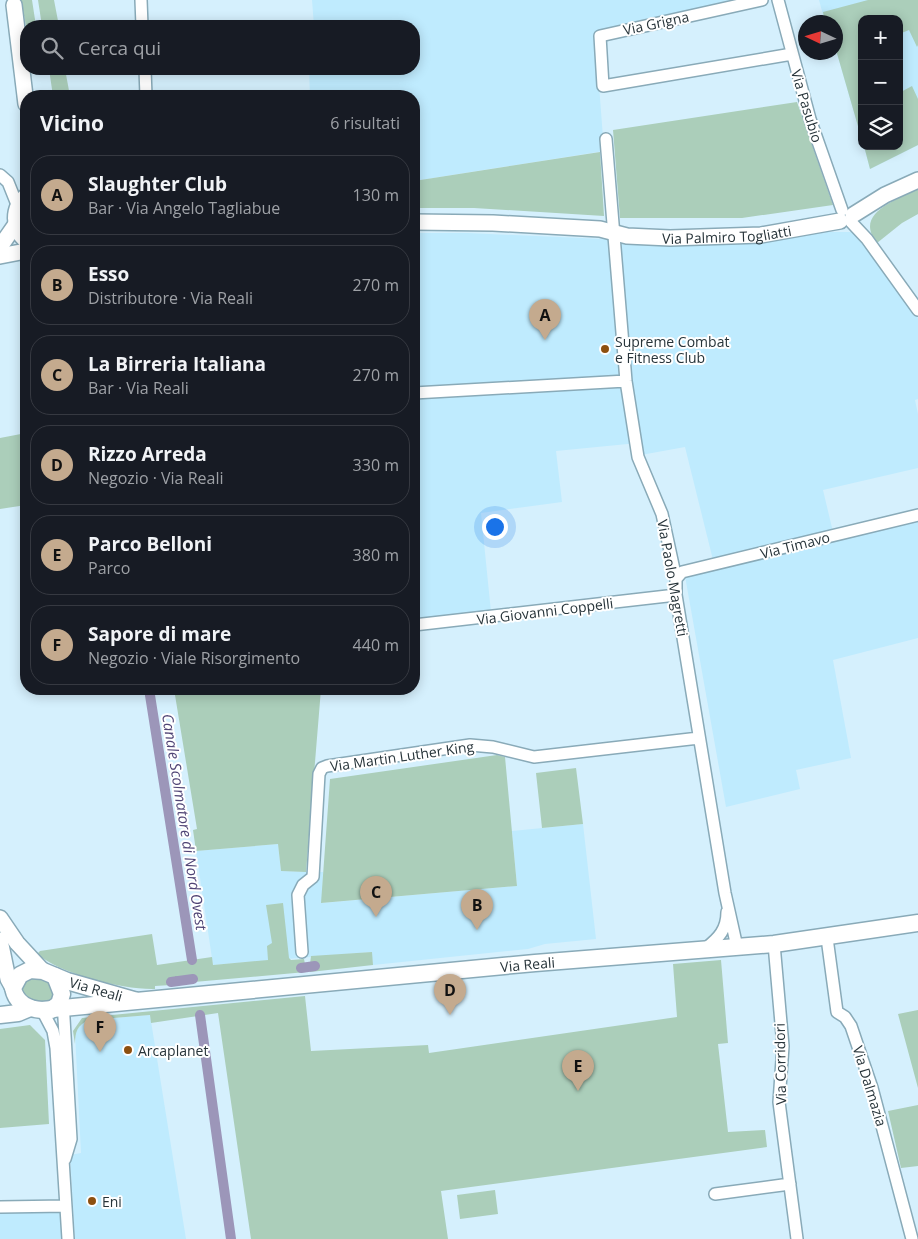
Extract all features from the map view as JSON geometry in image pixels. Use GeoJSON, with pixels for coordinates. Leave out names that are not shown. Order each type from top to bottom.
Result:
{"type":"FeatureCollection","features":[{"type":"Feature","properties":{"kind":"main road","name":"Via Reali"},"geometry":{"type":"LineString","coordinates":[[0,1014],[706,948],[774,944],[827,938],[918,923]]}},
{"type":"Feature","properties":{"kind":"main road","name":"Via Reali"},"geometry":{"type":"LineString","coordinates":[[0,1014],[14,992],[14,982],[25,972],[49,974],[137,1001]]}},
{"type":"Feature","properties":{"kind":"main road"},"geometry":{"type":"LineString","coordinates":[[49,974],[55,1008]]}},
{"type":"Feature","properties":{"kind":"main road"},"geometry":{"type":"LineString","coordinates":[[14,992],[55,1008]]}},
{"type":"Feature","properties":{"kind":"street"},"geometry":{"type":"LineString","coordinates":[[141,0],[142,20]]}},
{"type":"Feature","properties":{"kind":"street","name":"Via Grigna"},"geometry":{"type":"LineString","coordinates":[[762,0],[600,36],[604,86],[792,54]]}},
{"type":"Feature","properties":{"kind":"street","name":"Via Pasubio"},"geometry":{"type":"LineString","coordinates":[[778,0],[810,119],[849,215],[918,310]]}},
{"type":"Feature","properties":{"kind":"street"},"geometry":{"type":"LineString","coordinates":[[14,3],[20,26]]}},
{"type":"Feature","properties":{"kind":"street"},"geometry":{"type":"LineString","coordinates":[[14,3],[20,54]]}},
{"type":"Feature","properties":{"kind":"street"},"geometry":{"type":"LineString","coordinates":[[23,75],[24,90]]}},
{"type":"Feature","properties":{"kind":"street"},"geometry":{"type":"LineString","coordinates":[[31,75],[33,90]]}},
{"type":"Feature","properties":{"kind":"street"},"geometry":{"type":"LineString","coordinates":[[145,75],[146,90]]}},
{"type":"Feature","properties":{"kind":"street","name":"Via Paolo Magretti"},"geometry":{"type":"LineString","coordinates":[[606,139],[626,381],[638,456],[662,514],[676,579],[676,595],[699,738],[726,900],[737,947]]}},
{"type":"Feature","properties":{"kind":"street"},"geometry":{"type":"LineString","coordinates":[[0,175],[8,182],[20,199]]}},
{"type":"Feature","properties":{"kind":"street"},"geometry":{"type":"LineString","coordinates":[[885,196],[918,175]]}},
{"type":"Feature","properties":{"kind":"street"},"geometry":{"type":"LineString","coordinates":[[885,196],[918,180]]}},
{"type":"Feature","properties":{"kind":"street","name":"Via Palmiro Togliatti"},"geometry":{"type":"LineString","coordinates":[[420,228],[493,228],[601,235],[628,230],[700,233],[761,229],[849,215],[885,196]]}},
{"type":"Feature","properties":{"kind":"street"},"geometry":{"type":"LineString","coordinates":[[0,247],[16,224],[20,209]]}},
{"type":"Feature","properties":{"kind":"street","name":"Via Palmiro Togliatti"},"geometry":{"type":"LineString","coordinates":[[420,222],[493,223],[600,229],[613,232]]}},
{"type":"Feature","properties":{"kind":"street"},"geometry":{"type":"LineString","coordinates":[[16,224],[20,230]]}},
{"type":"Feature","properties":{"kind":"street"},"geometry":{"type":"LineString","coordinates":[[0,256],[20,252]]}},
{"type":"Feature","properties":{"kind":"street"},"geometry":{"type":"LineString","coordinates":[[420,393],[626,381]]}},
{"type":"Feature","properties":{"kind":"street","name":"Via Timavo"},"geometry":{"type":"LineString","coordinates":[[676,579],[682,572],[918,515]]}},
{"type":"Feature","properties":{"kind":"street","name":"Via Giovanni Coppelli"},"geometry":{"type":"LineString","coordinates":[[420,624],[676,595]]}},
{"type":"Feature","properties":{"kind":"street","name":"Via Martin Luther King"},"geometry":{"type":"LineString","coordinates":[[302,952],[298,894],[303,885],[312,877],[319,774],[322,768],[470,745],[493,747],[534,757],[699,738]]}},
{"type":"Feature","properties":{"kind":"street","name":"Via Paolo Magretti"},"geometry":{"type":"LineString","coordinates":[[706,948],[715,941],[725,926],[726,900]]}},
{"type":"Feature","properties":{"kind":"street"},"geometry":{"type":"LineString","coordinates":[[0,918],[17,942],[49,974]]}},
{"type":"Feature","properties":{"kind":"street","name":"Via Dalmazia"},"geometry":{"type":"LineString","coordinates":[[827,938],[837,1012],[845,1016],[852,1026],[872,1088],[912,1239]]}},
{"type":"Feature","properties":{"kind":"street"},"geometry":{"type":"LineString","coordinates":[[0,940],[8,979],[14,992]]}},
{"type":"Feature","properties":{"kind":"street","name":"Via Corridori"},"geometry":{"type":"LineString","coordinates":[[774,944],[783,1046],[779,1102],[797,1239]]}},
{"type":"Feature","properties":{"kind":"street"},"geometry":{"type":"LineString","coordinates":[[55,1008],[54,1031],[60,1140],[64,1163],[68,1239]]}},
{"type":"Feature","properties":{"kind":"street"},"geometry":{"type":"LineString","coordinates":[[55,1008],[71,1139],[64,1163]]}},
{"type":"Feature","properties":{"kind":"street"},"geometry":{"type":"LineString","coordinates":[[715,1194],[790,1184]]}},
{"type":"Feature","properties":{"kind":"street"},"geometry":{"type":"LineString","coordinates":[[0,1207],[66,1206]]}},
{"type":"Feature","properties":{"kind":"shaded area"},"geometry":{"type":"Polygon","coordinates":[[[312,0],[747,0],[595,32],[604,151],[420,180],[420,90],[310,90],[309,75],[420,75],[420,20],[314,20],[312,0]]]}},
{"type":"Feature","properties":{"kind":"shaded area"},"geometry":{"type":"Polygon","coordinates":[[[819,0],[918,0],[918,145],[870,169],[865,150],[903,150],[903,15],[858,15],[858,126],[839,60],[843,60],[843,15],[823,15],[819,0]]]}},
{"type":"Feature","properties":{"kind":"shaded area"},"geometry":{"type":"Polygon","coordinates":[[[826,232],[856,232],[918,318],[918,399],[915,400],[918,414],[918,468],[823,490],[833,532],[918,512],[918,638],[833,660],[851,758],[796,770],[800,789],[726,807],[685,576],[715,568],[685,447],[641,455],[638,443],[556,451],[562,502],[481,513],[491,612],[420,620],[420,233],[467,233],[672,242],[760,240],[826,232]]]}},
{"type":"Feature","properties":{"kind":"shaded area"},"geometry":{"type":"Polygon","coordinates":[[[583,824],[596,939],[545,944],[528,949],[373,965],[371,952],[213,965],[196,851],[278,844],[281,871],[323,872],[322,903],[517,886],[512,831],[583,824]]]}},
{"type":"Feature","properties":{"kind":"shaded area"},"geometry":{"type":"Polygon","coordinates":[[[150,1015],[186,1239],[75,1239],[70,1155],[81,1153],[75,1033],[81,1024],[89,1020],[150,1015]]]}},
{"type":"Feature","properties":{"kind":"shaded area"},"geometry":{"type":"Polygon","coordinates":[[[66,1208],[68,1239],[0,1239],[0,1209],[66,1208]]]}},
{"type":"Feature","properties":{"kind":"green space"},"geometry":{"type":"Polygon","coordinates":[[[21,0],[32,0],[35,20],[25,20],[21,0]]]}},
{"type":"Feature","properties":{"kind":"green space"},"geometry":{"type":"Polygon","coordinates":[[[38,0],[54,0],[58,20],[41,20],[38,0]]]}},
{"type":"Feature","properties":{"kind":"green space"},"geometry":{"type":"Polygon","coordinates":[[[868,0],[918,0],[917,47],[909,30],[903,32],[903,15],[858,15],[858,126],[839,60],[843,60],[843,15],[824,15],[823,12],[868,0]]]}},
{"type":"Feature","properties":{"kind":"green space"},"geometry":{"type":"Polygon","coordinates":[[[50,75],[66,75],[69,90],[52,90],[50,75]]]}},
{"type":"Feature","properties":{"kind":"green space"},"geometry":{"type":"Polygon","coordinates":[[[912,86],[918,99],[918,145],[870,169],[865,150],[903,150],[903,91],[912,86]]]}},
{"type":"Feature","properties":{"kind":"green space"},"geometry":{"type":"Polygon","coordinates":[[[797,102],[833,205],[742,218],[620,218],[613,130],[797,102]]]}},
{"type":"Feature","properties":{"kind":"green space"},"geometry":{"type":"Polygon","coordinates":[[[600,152],[604,216],[474,208],[420,208],[420,180],[600,152]]]}},
{"type":"Feature","properties":{"kind":"green space"},"geometry":{"type":"Polygon","coordinates":[[[918,189],[918,214],[902,223],[877,243],[871,233],[870,223],[874,216],[889,203],[918,189]]]}},
{"type":"Feature","properties":{"kind":"green space"},"geometry":{"type":"Polygon","coordinates":[[[20,434],[20,506],[0,509],[0,438],[20,434]]]}},
{"type":"Feature","properties":{"kind":"green space"},"geometry":{"type":"Polygon","coordinates":[[[175,695],[321,695],[306,872],[281,871],[278,844],[196,851],[193,830],[197,829],[175,695]]]}},
{"type":"Feature","properties":{"kind":"green space"},"geometry":{"type":"Polygon","coordinates":[[[497,755],[505,757],[517,886],[321,903],[330,779],[497,755]]]}},
{"type":"Feature","properties":{"kind":"green space"},"geometry":{"type":"Polygon","coordinates":[[[576,768],[583,824],[542,828],[536,773],[576,768]]]}},
{"type":"Feature","properties":{"kind":"green space"},"geometry":{"type":"Polygon","coordinates":[[[283,903],[289,958],[291,960],[304,959],[305,964],[301,968],[306,972],[194,982],[193,976],[171,979],[171,985],[155,986],[155,989],[142,989],[110,984],[76,974],[61,968],[37,954],[40,951],[152,934],[157,965],[212,957],[213,965],[268,960],[267,946],[272,943],[266,905],[283,903]]]}},
{"type":"Feature","properties":{"kind":"green space"},"geometry":{"type":"Polygon","coordinates":[[[372,952],[373,965],[310,972],[310,969],[315,966],[310,964],[311,956],[372,952]]]}},
{"type":"Feature","properties":{"kind":"green space"},"geometry":{"type":"Polygon","coordinates":[[[721,960],[728,1043],[718,1044],[728,1132],[765,1130],[767,1147],[441,1191],[448,1239],[251,1239],[218,1013],[151,1023],[150,1015],[89,1020],[78,1029],[75,1044],[73,1031],[82,1018],[305,996],[311,1051],[428,1045],[429,1053],[677,1017],[673,964],[721,960]]]}},
{"type":"Feature","properties":{"kind":"green space"},"geometry":{"type":"Polygon","coordinates":[[[28,977],[37,977],[49,982],[54,994],[49,1002],[39,1003],[24,995],[22,985],[28,977]]]}},
{"type":"Feature","properties":{"kind":"green space"},"geometry":{"type":"Polygon","coordinates":[[[918,1010],[918,1088],[898,1014],[918,1010]]]}},
{"type":"Feature","properties":{"kind":"green space"},"geometry":{"type":"Polygon","coordinates":[[[30,1025],[45,1040],[49,1124],[0,1128],[0,1029],[30,1025]]]}},
{"type":"Feature","properties":{"kind":"green space"},"geometry":{"type":"Polygon","coordinates":[[[918,1105],[918,1166],[901,1168],[888,1111],[918,1105]]]}},
{"type":"Feature","properties":{"kind":"green space"},"geometry":{"type":"Polygon","coordinates":[[[495,1190],[498,1214],[460,1219],[457,1195],[495,1190]]]}},
{"type":"Feature","properties":{"kind":"waterway","name":"Canale Scolmatore di Nord Ovest"},"geometry":{"type":"LineString","coordinates":[[150,695],[192,960]]}},
{"type":"Feature","properties":{"kind":"waterway"},"geometry":{"type":"LineString","coordinates":[[301,968],[315,966]]}},
{"type":"Feature","properties":{"kind":"waterway"},"geometry":{"type":"LineString","coordinates":[[171,982],[193,979]]}},
{"type":"Feature","properties":{"kind":"waterway","name":"Canale Scolmatore di Nord Ovest"},"geometry":{"type":"LineString","coordinates":[[200,1015],[231,1239]]}},
{"type":"Feature","properties":{"kind":"place","name":"Slaughter Club"},"geometry":{"type":"Point","coordinates":[545,340]}},
{"type":"Feature","properties":{"kind":"place","name":"Supreme Combat e Fitness Club"},"geometry":{"type":"Point","coordinates":[605,349]}},
{"type":"Feature","properties":{"kind":"place","name":"La Birreria Italiana"},"geometry":{"type":"Point","coordinates":[376,917]}},
{"type":"Feature","properties":{"kind":"place","name":"Esso"},"geometry":{"type":"Point","coordinates":[477,930]}},
{"type":"Feature","properties":{"kind":"place","name":"Rizzo Arreda"},"geometry":{"type":"Point","coordinates":[450,1015]}},
{"type":"Feature","properties":{"kind":"place","name":"Arcaplanet"},"geometry":{"type":"Point","coordinates":[128,1050]}},
{"type":"Feature","properties":{"kind":"place","name":"Sapore di mare"},"geometry":{"type":"Point","coordinates":[100,1052]}},
{"type":"Feature","properties":{"kind":"place","name":"Parco Belloni"},"geometry":{"type":"Point","coordinates":[578,1091]}},
{"type":"Feature","properties":{"kind":"place","name":"Eni"},"geometry":{"type":"Point","coordinates":[92,1201]}}]}
